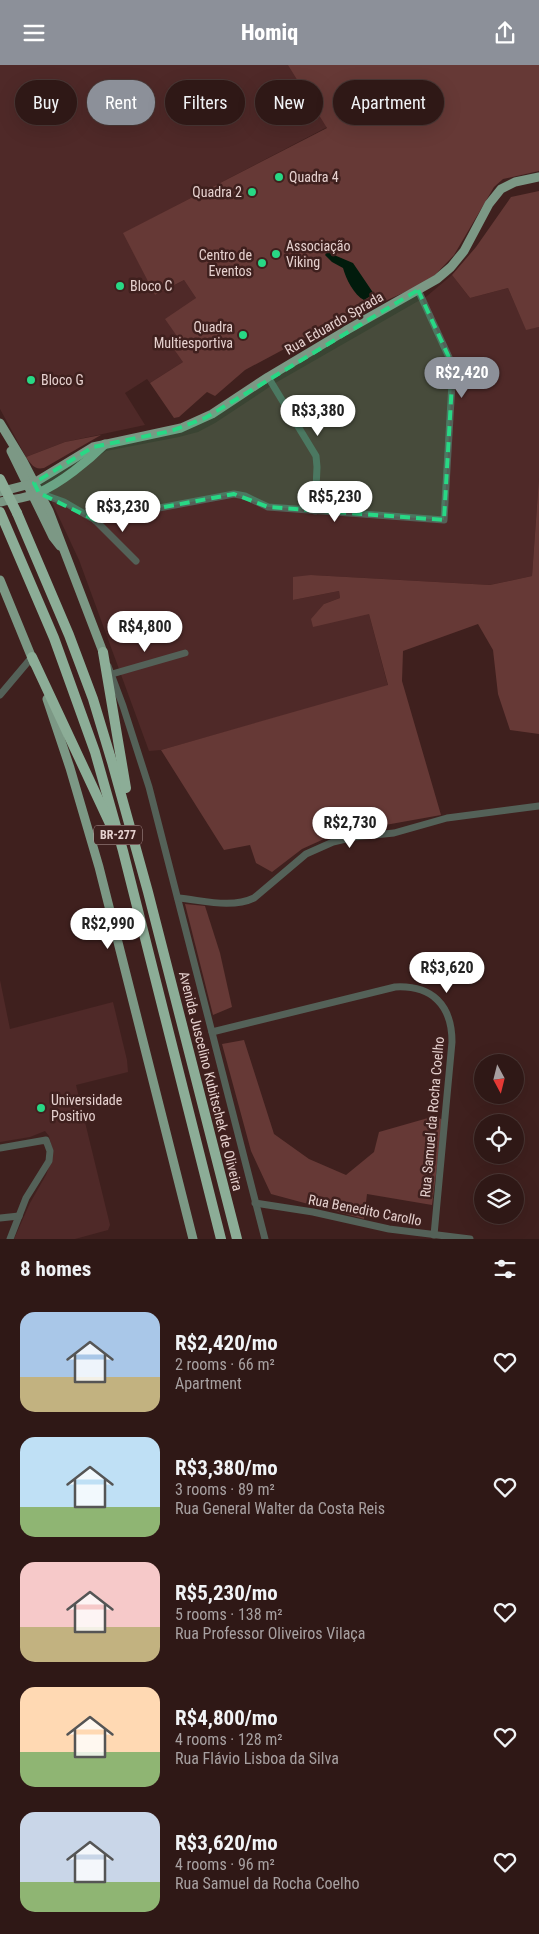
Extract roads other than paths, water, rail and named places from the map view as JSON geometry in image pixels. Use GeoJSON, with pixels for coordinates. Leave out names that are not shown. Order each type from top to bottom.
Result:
{"type":"FeatureCollection","features":[{"type":"Feature","properties":{"kind":"highway","name":"Avenida Juscelino Kubitschek de Oliveira"},"geometry":{"type":"LineString","coordinates":[[0,479],[46,579],[92,699],[121,792],[148,892],[237,1239]]}},
{"type":"Feature","properties":{"kind":"highway","name":"Avenida Juscelino Kubitschek de Oliveira"},"geometry":{"type":"LineString","coordinates":[[1,515],[41,606],[74,692],[97,760],[222,1239]]}},
{"type":"Feature","properties":{"kind":"highway"},"geometry":{"type":"LineString","coordinates":[[103,652],[125,786],[148,892]]}},
{"type":"Feature","properties":{"kind":"highway"},"geometry":{"type":"LineString","coordinates":[[32,657],[122,851]]}},
{"type":"Feature","properties":{"kind":"main road","name":"Rua Eduardo Sprada"},"geometry":{"type":"LineString","coordinates":[[0,492],[30,485],[86,451],[106,444],[171,431],[201,420],[351,327],[441,276],[458,260],[470,243],[489,204],[501,189],[515,182],[539,177]]}},
{"type":"Feature","properties":{"kind":"main road"},"geometry":{"type":"LineString","coordinates":[[0,423],[35,494],[52,537],[62,548]]}},
{"type":"Feature","properties":{"kind":"main road","name":"Rua Eduardo Sprada"},"geometry":{"type":"LineString","coordinates":[[0,502],[35,494],[90,458],[106,444]]}},
{"type":"Feature","properties":{"kind":"main road"},"geometry":{"type":"LineString","coordinates":[[35,494],[49,511],[103,652]]}},
{"type":"Feature","properties":{"kind":"main road"},"geometry":{"type":"LineString","coordinates":[[0,580],[32,657],[70,767],[99,867],[193,1239]]}},
{"type":"Feature","properties":{"kind":"street"},"geometry":{"type":"LineString","coordinates":[[95,519],[228,494],[245,495],[268,507],[444,520],[453,366],[418,290]]}},
{"type":"Feature","properties":{"kind":"street"},"geometry":{"type":"LineString","coordinates":[[268,377],[316,456],[315,511]]}},
{"type":"Feature","properties":{"kind":"street"},"geometry":{"type":"LineString","coordinates":[[35,494],[64,502],[95,519],[136,561]]}},
{"type":"Feature","properties":{"kind":"street"},"geometry":{"type":"LineString","coordinates":[[49,511],[53,503],[64,502]]}},
{"type":"Feature","properties":{"kind":"street"},"geometry":{"type":"LineString","coordinates":[[103,652],[146,778],[265,1239]]}},
{"type":"Feature","properties":{"kind":"street"},"geometry":{"type":"LineString","coordinates":[[112,674],[185,653]]}},
{"type":"Feature","properties":{"kind":"street"},"geometry":{"type":"LineString","coordinates":[[0,695],[32,657]]}},
{"type":"Feature","properties":{"kind":"street"},"geometry":{"type":"LineString","coordinates":[[178,898],[228,903],[246,901],[254,898],[306,854],[333,841],[394,833],[447,818],[539,806]]}},
{"type":"Feature","properties":{"kind":"street","name":"Rua Samuel da Rocha Coelho"},"geometry":{"type":"LineString","coordinates":[[212,1032],[395,987],[415,988],[436,998],[448,1014],[451,1023],[452,1042],[434,1235]]}},
{"type":"Feature","properties":{"kind":"street"},"geometry":{"type":"LineString","coordinates":[[0,1148],[46,1139],[50,1151],[49,1161],[26,1198],[10,1239]]}},
{"type":"Feature","properties":{"kind":"street","name":"Rua Benedito Carollo"},"geometry":{"type":"LineString","coordinates":[[256,1203],[377,1227],[470,1239]]}},
{"type":"Feature","properties":{"kind":"street"},"geometry":{"type":"LineString","coordinates":[[0,1218],[19,1217]]}},
{"type":"Feature","properties":{"kind":"place","name":"Quadra 4"},"geometry":{"type":"Point","coordinates":[279,177]}},
{"type":"Feature","properties":{"kind":"place","name":"Quadra 2"},"geometry":{"type":"Point","coordinates":[252,192]}},
{"type":"Feature","properties":{"kind":"place","name":"Associação Viking"},"geometry":{"type":"Point","coordinates":[276,254]}},
{"type":"Feature","properties":{"kind":"place","name":"Centro de Eventos"},"geometry":{"type":"Point","coordinates":[262,263]}},
{"type":"Feature","properties":{"kind":"place","name":"Bloco C"},"geometry":{"type":"Point","coordinates":[120,286]}},
{"type":"Feature","properties":{"kind":"place","name":"Quadra Multiesportiva"},"geometry":{"type":"Point","coordinates":[243,335]}},
{"type":"Feature","properties":{"kind":"place","name":"Bloco G"},"geometry":{"type":"Point","coordinates":[31,380]}},
{"type":"Feature","properties":{"kind":"place","name":"Universidade Positivo"},"geometry":{"type":"Point","coordinates":[41,1108]}}]}
